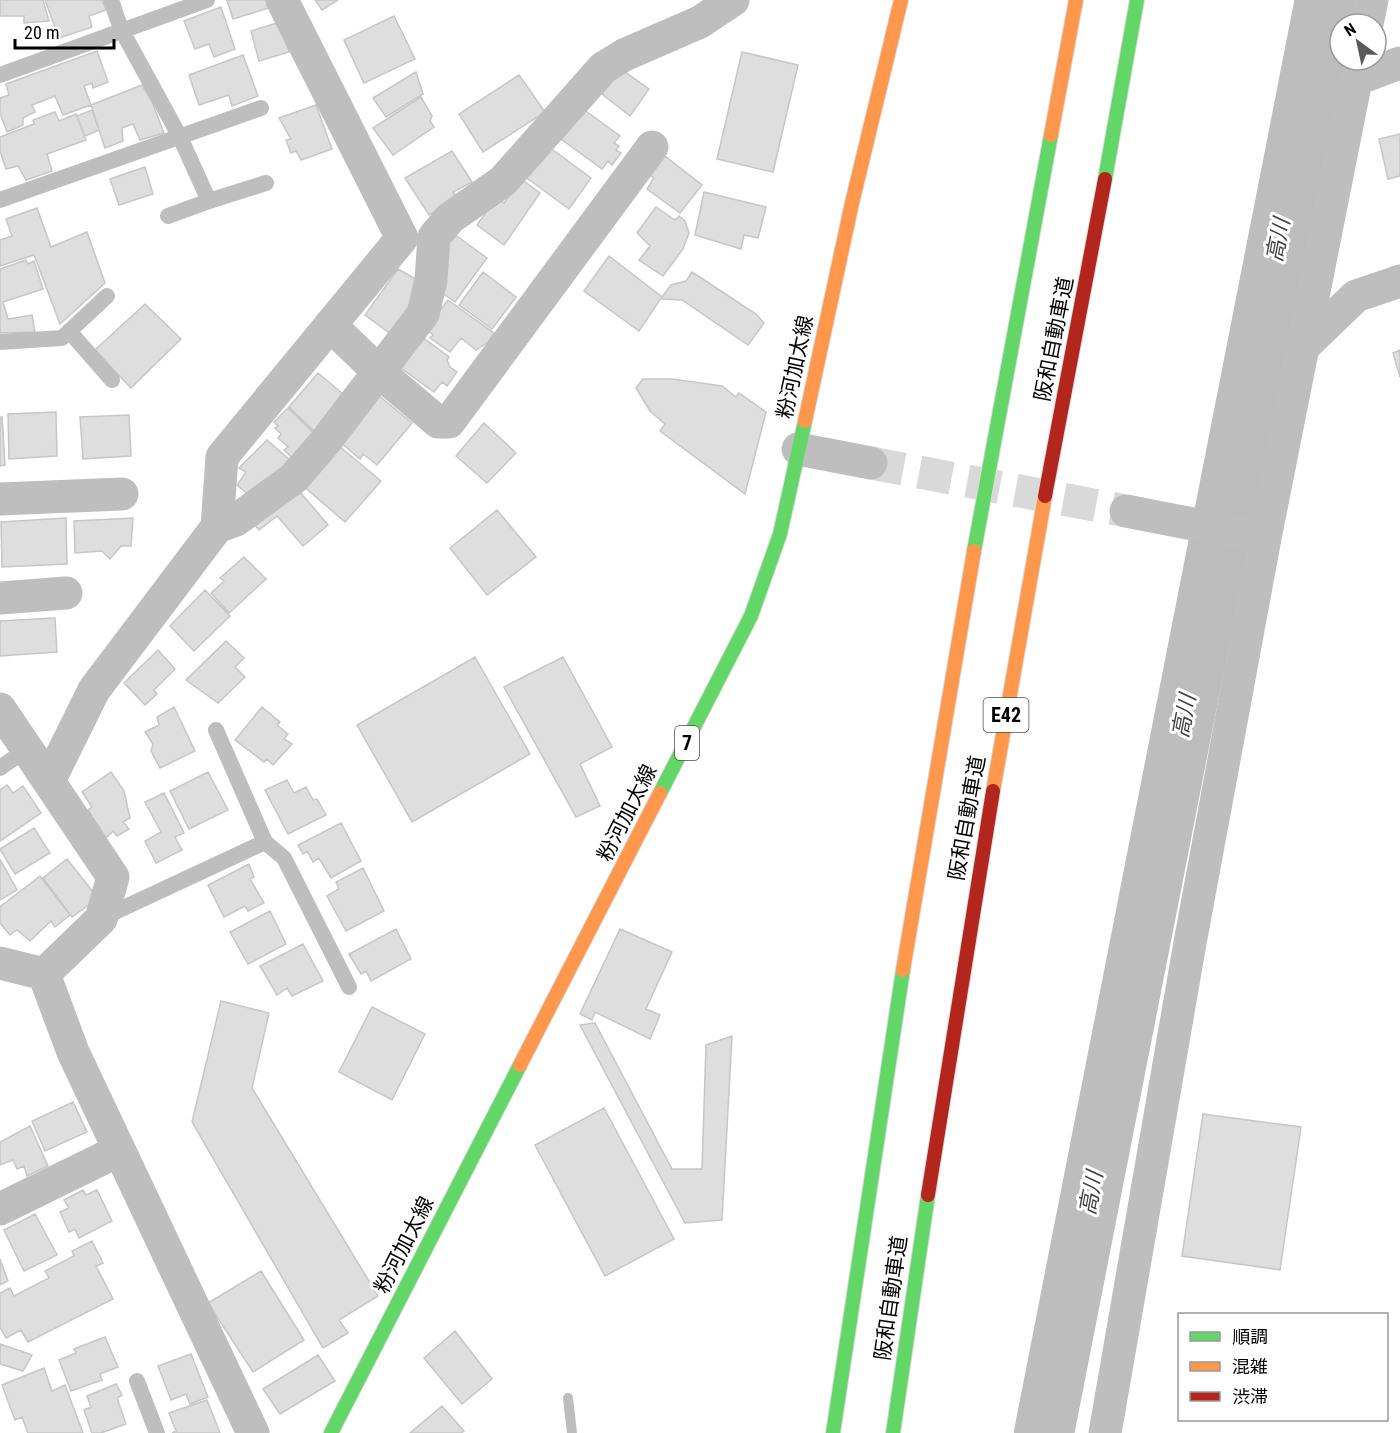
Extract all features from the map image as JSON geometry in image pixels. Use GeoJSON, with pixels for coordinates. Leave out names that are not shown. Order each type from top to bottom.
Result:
{"type":"FeatureCollection","features":[{"type":"Feature","properties":{"kind":"main road","name":"粉河加太線"},"geometry":{"type":"LineString","coordinates":[[330,1433],[751,616],[780,534],[901,0]]}},
{"type":"Feature","properties":{"kind":"main road","name":"阪和自動車道"},"geometry":{"type":"LineString","coordinates":[[833,1433],[886,1073],[963,611],[1076,0]]}},
{"type":"Feature","properties":{"kind":"main road","name":"阪和自動車道"},"geometry":{"type":"LineString","coordinates":[[893,1433],[944,1084],[1022,622],[1137,0]]}},
{"type":"Feature","properties":{"kind":"street"},"geometry":{"type":"LineString","coordinates":[[217,527],[222,457],[402,238],[282,0]]}},
{"type":"Feature","properties":{"kind":"street"},"geometry":{"type":"LineString","coordinates":[[49,781],[94,690],[217,527],[236,520],[294,478],[380,373],[423,314],[430,280],[434,237],[450,218],[503,181],[603,68],[624,55],[700,22],[733,0]]}},
{"type":"Feature","properties":{"kind":"street"},"geometry":{"type":"LineString","coordinates":[[1105,1433],[1190,943],[1256,536],[1302,348],[1357,72]]}},
{"type":"Feature","properties":{"kind":"street"},"geometry":{"type":"LineString","coordinates":[[330,325],[380,373],[438,422],[449,422],[652,147]]}},
{"type":"Feature","properties":{"kind":"street"},"geometry":{"type":"LineString","coordinates":[[1302,348],[1356,296],[1400,281]]}},
{"type":"Feature","properties":{"kind":"street"},"geometry":{"type":"LineString","coordinates":[[798,449],[871,463]]}},
{"type":"Feature","properties":{"kind":"street"},"geometry":{"type":"LineString","coordinates":[[0,499],[122,494]]}},
{"type":"Feature","properties":{"kind":"street"},"geometry":{"type":"LineString","coordinates":[[1126,511],[1256,536]]}},
{"type":"Feature","properties":{"kind":"street"},"geometry":{"type":"LineString","coordinates":[[0,598],[66,593]]}},
{"type":"Feature","properties":{"kind":"street"},"geometry":{"type":"LineString","coordinates":[[0,709],[113,877],[101,919],[44,974]]}},
{"type":"Feature","properties":{"kind":"street"},"geometry":{"type":"LineString","coordinates":[[0,963],[44,974]]}},
{"type":"Feature","properties":{"kind":"street"},"geometry":{"type":"LineString","coordinates":[[44,974],[73,1052],[90,1085],[118,1151],[253,1433]]}},
{"type":"Feature","properties":{"kind":"street"},"geometry":{"type":"LineString","coordinates":[[0,1209],[118,1151]]}},
{"type":"Feature","properties":{"kind":"lane"},"geometry":{"type":"LineString","coordinates":[[111,0],[121,29],[180,138],[209,201]]}},
{"type":"Feature","properties":{"kind":"lane"},"geometry":{"type":"LineString","coordinates":[[0,75],[121,29],[207,0]]}},
{"type":"Feature","properties":{"kind":"lane"},"geometry":{"type":"LineString","coordinates":[[0,200],[261,108]]}},
{"type":"Feature","properties":{"kind":"lane"},"geometry":{"type":"LineString","coordinates":[[168,216],[266,183]]}},
{"type":"Feature","properties":{"kind":"lane"},"geometry":{"type":"LineString","coordinates":[[0,342],[62,338],[107,296]]}},
{"type":"Feature","properties":{"kind":"lane"},"geometry":{"type":"LineString","coordinates":[[69,330],[112,380]]}},
{"type":"Feature","properties":{"kind":"lane"},"geometry":{"type":"LineString","coordinates":[[216,730],[265,842],[284,858],[349,987]]}},
{"type":"Feature","properties":{"kind":"lane"},"geometry":{"type":"LineString","coordinates":[[0,768],[27,749]]}},
{"type":"Feature","properties":{"kind":"lane"},"geometry":{"type":"LineString","coordinates":[[101,919],[265,842]]}},
{"type":"Feature","properties":{"kind":"lane"},"geometry":{"type":"LineString","coordinates":[[137,1381],[157,1433]]}},
{"type":"Feature","properties":{"kind":"building"},"geometry":{"type":"Polygon","coordinates":[[[0,0],[43,0],[49,21],[24,23],[24,16],[0,16],[0,0]]]}},
{"type":"Feature","properties":{"kind":"building"},"geometry":{"type":"Polygon","coordinates":[[[45,0],[102,0],[106,10],[89,16],[92,27],[59,38],[45,0]]]}},
{"type":"Feature","properties":{"kind":"building"},"geometry":{"type":"Polygon","coordinates":[[[227,0],[266,0],[269,8],[233,19],[227,0]]]}},
{"type":"Feature","properties":{"kind":"building"},"geometry":{"type":"Polygon","coordinates":[[[315,0],[338,0],[322,10],[315,0]]]}},
{"type":"Feature","properties":{"kind":"building"},"geometry":{"type":"Polygon","coordinates":[[[221,7],[235,49],[214,57],[209,44],[195,49],[184,21],[221,7]]]}},
{"type":"Feature","properties":{"kind":"building"},"geometry":{"type":"Polygon","coordinates":[[[394,16],[415,59],[364,83],[344,40],[394,16]]]}},
{"type":"Feature","properties":{"kind":"building"},"geometry":{"type":"Polygon","coordinates":[[[280,22],[289,52],[259,61],[251,31],[280,22]]]}},
{"type":"Feature","properties":{"kind":"building"},"geometry":{"type":"Polygon","coordinates":[[[97,51],[108,82],[93,88],[92,83],[84,86],[91,105],[63,115],[55,96],[32,105],[35,112],[23,118],[23,125],[7,132],[0,113],[0,98],[9,95],[6,84],[97,51]]]}},
{"type":"Feature","properties":{"kind":"building"},"geometry":{"type":"Polygon","coordinates":[[[742,52],[798,65],[773,172],[717,159],[742,52]]]}},
{"type":"Feature","properties":{"kind":"building"},"geometry":{"type":"Polygon","coordinates":[[[243,55],[258,96],[232,106],[229,95],[199,105],[189,75],[243,55]]]}},
{"type":"Feature","properties":{"kind":"building"},"geometry":{"type":"Polygon","coordinates":[[[621,69],[649,89],[630,116],[602,94],[621,69]]]}},
{"type":"Feature","properties":{"kind":"building"},"geometry":{"type":"Polygon","coordinates":[[[416,72],[423,94],[386,117],[373,98],[416,72]]]}},
{"type":"Feature","properties":{"kind":"building"},"geometry":{"type":"Polygon","coordinates":[[[519,75],[545,112],[483,152],[459,114],[519,75]]]}},
{"type":"Feature","properties":{"kind":"building"},"geometry":{"type":"Polygon","coordinates":[[[142,85],[152,102],[164,133],[140,140],[133,124],[122,128],[123,141],[105,148],[91,105],[142,85]]]}},
{"type":"Feature","properties":{"kind":"building"},"geometry":{"type":"Polygon","coordinates":[[[421,97],[432,116],[430,121],[434,127],[393,155],[373,128],[421,97]]]}},
{"type":"Feature","properties":{"kind":"building"},"geometry":{"type":"Polygon","coordinates":[[[316,105],[332,149],[301,160],[296,151],[291,153],[286,140],[291,139],[279,118],[316,105]]]}},
{"type":"Feature","properties":{"kind":"building"},"geometry":{"type":"Polygon","coordinates":[[[583,109],[620,136],[614,143],[619,146],[616,150],[621,153],[612,165],[608,161],[602,169],[561,139],[583,109]]]}},
{"type":"Feature","properties":{"kind":"building"},"geometry":{"type":"Polygon","coordinates":[[[92,110],[99,130],[85,136],[77,116],[92,110]]]}},
{"type":"Feature","properties":{"kind":"building"},"geometry":{"type":"Polygon","coordinates":[[[55,112],[59,121],[76,114],[86,140],[47,154],[52,171],[26,180],[18,166],[6,169],[0,151],[0,137],[34,124],[33,120],[55,112]]]}},
{"type":"Feature","properties":{"kind":"building"},"geometry":{"type":"Polygon","coordinates":[[[1400,134],[1400,176],[1388,179],[1379,139],[1400,134]]]}},
{"type":"Feature","properties":{"kind":"building"},"geometry":{"type":"Polygon","coordinates":[[[549,147],[591,178],[569,209],[524,176],[549,147]]]}},
{"type":"Feature","properties":{"kind":"building"},"geometry":{"type":"Polygon","coordinates":[[[452,151],[472,182],[453,192],[461,204],[445,205],[429,215],[405,178],[452,151]]]}},
{"type":"Feature","properties":{"kind":"building"},"geometry":{"type":"Polygon","coordinates":[[[665,156],[702,185],[680,213],[647,189],[654,178],[650,175],[665,156]]]}},
{"type":"Feature","properties":{"kind":"building"},"geometry":{"type":"Polygon","coordinates":[[[145,167],[153,194],[119,205],[110,179],[145,167]]]}},
{"type":"Feature","properties":{"kind":"building"},"geometry":{"type":"Polygon","coordinates":[[[521,179],[540,193],[504,245],[477,225],[496,198],[504,203],[521,179]]]}},
{"type":"Feature","properties":{"kind":"building"},"geometry":{"type":"Polygon","coordinates":[[[704,192],[766,207],[758,238],[744,235],[741,249],[695,235],[704,192]]]}},
{"type":"Feature","properties":{"kind":"building"},"geometry":{"type":"Polygon","coordinates":[[[656,207],[675,220],[679,216],[685,221],[689,233],[683,249],[663,276],[639,260],[650,246],[637,233],[656,207]]]}},
{"type":"Feature","properties":{"kind":"building"},"geometry":{"type":"Polygon","coordinates":[[[37,208],[51,247],[87,232],[105,283],[60,324],[34,255],[0,266],[0,240],[12,236],[6,219],[37,208]]]}},
{"type":"Feature","properties":{"kind":"building"},"geometry":{"type":"Polygon","coordinates":[[[454,234],[487,258],[455,302],[438,290],[440,252],[454,234]]]}},
{"type":"Feature","properties":{"kind":"building"},"geometry":{"type":"Polygon","coordinates":[[[609,256],[662,297],[639,331],[584,291],[609,256]]]}},
{"type":"Feature","properties":{"kind":"building"},"geometry":{"type":"Polygon","coordinates":[[[26,260],[28,264],[34,261],[43,289],[3,302],[8,319],[32,315],[35,332],[0,333],[0,269],[26,260]]]}},
{"type":"Feature","properties":{"kind":"building"},"geometry":{"type":"Polygon","coordinates":[[[398,269],[426,285],[396,338],[365,315],[398,269]]]}},
{"type":"Feature","properties":{"kind":"building"},"geometry":{"type":"Polygon","coordinates":[[[483,272],[516,297],[492,329],[459,305],[483,272]]]}},
{"type":"Feature","properties":{"kind":"building"},"geometry":{"type":"Polygon","coordinates":[[[692,272],[756,314],[764,323],[748,345],[682,300],[663,299],[662,297],[671,285],[686,281],[692,272]]]}},
{"type":"Feature","properties":{"kind":"building"},"geometry":{"type":"Polygon","coordinates":[[[448,300],[494,333],[488,342],[476,350],[461,338],[450,352],[430,338],[433,335],[426,329],[448,300]]]}},
{"type":"Feature","properties":{"kind":"building"},"geometry":{"type":"Polygon","coordinates":[[[145,304],[181,339],[131,388],[95,350],[145,304]]]}},
{"type":"Feature","properties":{"kind":"building"},"geometry":{"type":"Polygon","coordinates":[[[421,336],[449,357],[447,360],[450,367],[457,372],[447,386],[442,382],[434,392],[398,366],[421,336]]]}},
{"type":"Feature","properties":{"kind":"building"},"geometry":{"type":"Polygon","coordinates":[[[1400,350],[1400,377],[1393,353],[1400,350]]]}},
{"type":"Feature","properties":{"kind":"building"},"geometry":{"type":"Polygon","coordinates":[[[318,373],[349,399],[319,436],[289,407],[318,373]]]}},
{"type":"Feature","properties":{"kind":"building"},"geometry":{"type":"Polygon","coordinates":[[[643,379],[672,379],[722,386],[736,397],[739,393],[766,412],[745,494],[660,431],[665,424],[650,411],[636,388],[643,379]]]}},
{"type":"Feature","properties":{"kind":"building"},"geometry":{"type":"Polygon","coordinates":[[[377,394],[412,423],[377,465],[363,454],[360,459],[339,441],[377,394]]]}},
{"type":"Feature","properties":{"kind":"building"},"geometry":{"type":"Polygon","coordinates":[[[288,408],[322,441],[300,465],[284,450],[288,447],[278,438],[281,434],[275,428],[278,426],[274,422],[288,408]]]}},
{"type":"Feature","properties":{"kind":"building"},"geometry":{"type":"Polygon","coordinates":[[[56,412],[57,456],[9,459],[8,414],[56,412]]]}},
{"type":"Feature","properties":{"kind":"building"},"geometry":{"type":"Polygon","coordinates":[[[129,415],[131,456],[83,459],[80,417],[129,415]]]}},
{"type":"Feature","properties":{"kind":"building"},"geometry":{"type":"Polygon","coordinates":[[[0,417],[2,417],[5,465],[0,466],[0,417]]]}},
{"type":"Feature","properties":{"kind":"building"},"geometry":{"type":"Polygon","coordinates":[[[484,423],[516,453],[487,483],[456,456],[484,423]]]}},
{"type":"Feature","properties":{"kind":"building"},"geometry":{"type":"Polygon","coordinates":[[[267,440],[289,459],[255,500],[237,485],[246,472],[239,468],[267,440]]]}},
{"type":"Feature","properties":{"kind":"building"},"geometry":{"type":"Polygon","coordinates":[[[338,445],[381,481],[345,522],[302,485],[338,445]]]}},
{"type":"Feature","properties":{"kind":"building"},"geometry":{"type":"Polygon","coordinates":[[[294,485],[328,525],[303,546],[277,516],[259,530],[251,521],[294,485]]]}},
{"type":"Feature","properties":{"kind":"building"},"geometry":{"type":"Polygon","coordinates":[[[497,510],[536,557],[487,595],[450,548],[497,510]]]}},
{"type":"Feature","properties":{"kind":"building"},"geometry":{"type":"Polygon","coordinates":[[[66,518],[67,564],[2,567],[1,522],[66,518]]]}},
{"type":"Feature","properties":{"kind":"building"},"geometry":{"type":"Polygon","coordinates":[[[133,518],[131,546],[121,546],[110,559],[102,551],[75,553],[74,521],[133,518]]]}},
{"type":"Feature","properties":{"kind":"building"},"geometry":{"type":"Polygon","coordinates":[[[244,557],[266,579],[229,613],[211,593],[224,581],[220,578],[244,557]]]}},
{"type":"Feature","properties":{"kind":"building"},"geometry":{"type":"Polygon","coordinates":[[[205,590],[230,616],[194,651],[170,626],[205,590]]]}},
{"type":"Feature","properties":{"kind":"building"},"geometry":{"type":"Polygon","coordinates":[[[55,618],[57,652],[0,656],[0,621],[55,618]]]}},
{"type":"Feature","properties":{"kind":"building"},"geometry":{"type":"Polygon","coordinates":[[[226,641],[244,658],[235,667],[245,677],[218,703],[186,680],[226,641]]]}},
{"type":"Feature","properties":{"kind":"building"},"geometry":{"type":"Polygon","coordinates":[[[158,650],[175,669],[154,690],[157,694],[145,705],[124,683],[158,650]]]}},
{"type":"Feature","properties":{"kind":"building"},"geometry":{"type":"Polygon","coordinates":[[[475,657],[530,754],[412,822],[357,725],[475,657]]]}},
{"type":"Feature","properties":{"kind":"building"},"geometry":{"type":"Polygon","coordinates":[[[563,657],[612,747],[580,764],[600,806],[576,817],[504,687],[563,657]]]}},
{"type":"Feature","properties":{"kind":"building"},"geometry":{"type":"Polygon","coordinates":[[[174,707],[195,751],[160,768],[151,751],[153,744],[145,732],[159,725],[157,717],[174,707]]]}},
{"type":"Feature","properties":{"kind":"building"},"geometry":{"type":"Polygon","coordinates":[[[262,707],[280,722],[277,725],[288,734],[284,739],[292,744],[273,765],[267,759],[264,762],[235,740],[262,707]]]}},
{"type":"Feature","properties":{"kind":"building"},"geometry":{"type":"Polygon","coordinates":[[[111,772],[124,791],[130,818],[123,822],[129,829],[117,836],[113,831],[106,838],[88,810],[92,807],[82,792],[111,772]]]}},
{"type":"Feature","properties":{"kind":"building"},"geometry":{"type":"Polygon","coordinates":[[[208,772],[228,810],[189,829],[170,791],[208,772]]]}},
{"type":"Feature","properties":{"kind":"building"},"geometry":{"type":"Polygon","coordinates":[[[287,780],[294,793],[306,787],[313,800],[317,799],[326,815],[288,834],[265,790],[287,780]]]}},
{"type":"Feature","properties":{"kind":"building"},"geometry":{"type":"Polygon","coordinates":[[[7,785],[13,793],[23,786],[41,813],[0,841],[0,790],[7,785]]]}},
{"type":"Feature","properties":{"kind":"building"},"geometry":{"type":"Polygon","coordinates":[[[164,793],[184,833],[175,837],[182,850],[156,863],[145,841],[161,832],[145,802],[164,793]]]}},
{"type":"Feature","properties":{"kind":"building"},"geometry":{"type":"Polygon","coordinates":[[[341,823],[361,861],[331,878],[319,858],[313,862],[307,851],[303,854],[298,845],[341,823]]]}},
{"type":"Feature","properties":{"kind":"building"},"geometry":{"type":"Polygon","coordinates":[[[34,828],[50,853],[15,874],[0,849],[34,828]]]}},
{"type":"Feature","properties":{"kind":"building"},"geometry":{"type":"Polygon","coordinates":[[[0,859],[17,890],[0,900],[0,859]]]}},
{"type":"Feature","properties":{"kind":"building"},"geometry":{"type":"Polygon","coordinates":[[[67,859],[98,898],[72,917],[43,878],[67,859]]]}},
{"type":"Feature","properties":{"kind":"building"},"geometry":{"type":"Polygon","coordinates":[[[249,864],[254,877],[250,879],[264,903],[248,911],[245,906],[224,917],[208,885],[249,864]]]}},
{"type":"Feature","properties":{"kind":"building"},"geometry":{"type":"Polygon","coordinates":[[[363,868],[384,911],[346,931],[327,896],[339,889],[336,882],[363,868]]]}},
{"type":"Feature","properties":{"kind":"building"},"geometry":{"type":"Polygon","coordinates":[[[40,876],[70,915],[55,927],[51,921],[30,941],[17,930],[10,935],[0,923],[0,907],[40,876]]]}},
{"type":"Feature","properties":{"kind":"building"},"geometry":{"type":"Polygon","coordinates":[[[270,911],[286,944],[248,964],[230,932],[270,911]]]}},
{"type":"Feature","properties":{"kind":"building"},"geometry":{"type":"Polygon","coordinates":[[[396,929],[411,959],[371,981],[366,971],[361,974],[349,954],[396,929]]]}},
{"type":"Feature","properties":{"kind":"building"},"geometry":{"type":"Polygon","coordinates":[[[620,929],[672,952],[646,1009],[660,1015],[650,1039],[595,1012],[592,1020],[580,1014],[620,929]]]}},
{"type":"Feature","properties":{"kind":"building"},"geometry":{"type":"Polygon","coordinates":[[[303,944],[323,981],[292,996],[287,988],[277,995],[260,966],[303,944]]]}},
{"type":"Feature","properties":{"kind":"building"},"geometry":{"type":"Polygon","coordinates":[[[221,1001],[269,1013],[252,1088],[378,1296],[339,1320],[348,1333],[323,1348],[192,1122],[221,1001]]]}},
{"type":"Feature","properties":{"kind":"building"},"geometry":{"type":"Polygon","coordinates":[[[372,1007],[425,1034],[392,1100],[339,1072],[372,1007]]]}},
{"type":"Feature","properties":{"kind":"building"},"geometry":{"type":"Polygon","coordinates":[[[595,1023],[672,1169],[702,1169],[706,1045],[732,1036],[722,1220],[685,1223],[580,1025],[595,1023]]]}},
{"type":"Feature","properties":{"kind":"building"},"geometry":{"type":"Polygon","coordinates":[[[73,1102],[87,1132],[45,1151],[32,1121],[73,1102]]]}},
{"type":"Feature","properties":{"kind":"building"},"geometry":{"type":"Polygon","coordinates":[[[604,1108],[674,1239],[605,1276],[535,1145],[604,1108]]]}},
{"type":"Feature","properties":{"kind":"building"},"geometry":{"type":"Polygon","coordinates":[[[1203,1114],[1301,1127],[1280,1270],[1182,1256],[1203,1114]]]}},
{"type":"Feature","properties":{"kind":"building"},"geometry":{"type":"Polygon","coordinates":[[[30,1126],[48,1166],[27,1176],[24,1166],[17,1169],[13,1160],[0,1165],[0,1142],[30,1126]]]}},
{"type":"Feature","properties":{"kind":"building"},"geometry":{"type":"Polygon","coordinates":[[[83,1190],[86,1195],[97,1190],[112,1221],[79,1238],[75,1229],[69,1232],[60,1212],[69,1208],[64,1200],[83,1190]]]}},
{"type":"Feature","properties":{"kind":"building"},"geometry":{"type":"Polygon","coordinates":[[[35,1214],[57,1255],[24,1271],[4,1230],[35,1214]]]}},
{"type":"Feature","properties":{"kind":"building"},"geometry":{"type":"Polygon","coordinates":[[[92,1241],[103,1263],[96,1266],[113,1299],[28,1342],[21,1330],[6,1338],[0,1327],[0,1293],[10,1288],[14,1296],[49,1278],[45,1271],[74,1256],[72,1251],[92,1241]]]}},
{"type":"Feature","properties":{"kind":"building"},"geometry":{"type":"Polygon","coordinates":[[[0,1259],[8,1281],[0,1285],[0,1259]]]}},
{"type":"Feature","properties":{"kind":"building"},"geometry":{"type":"Polygon","coordinates":[[[261,1271],[304,1340],[253,1372],[208,1303],[261,1271]]]}},
{"type":"Feature","properties":{"kind":"building"},"geometry":{"type":"Polygon","coordinates":[[[455,1331],[492,1379],[462,1404],[424,1358],[455,1331]]]}},
{"type":"Feature","properties":{"kind":"building"},"geometry":{"type":"Polygon","coordinates":[[[105,1337],[118,1367],[100,1374],[102,1380],[71,1391],[59,1360],[76,1353],[74,1349],[105,1337]]]}},
{"type":"Feature","properties":{"kind":"building"},"geometry":{"type":"Polygon","coordinates":[[[0,1344],[32,1355],[23,1371],[0,1364],[0,1344]]]}},
{"type":"Feature","properties":{"kind":"building"},"geometry":{"type":"Polygon","coordinates":[[[191,1354],[208,1397],[190,1404],[186,1394],[171,1400],[158,1366],[191,1354]]]}},
{"type":"Feature","properties":{"kind":"building"},"geometry":{"type":"Polygon","coordinates":[[[318,1355],[335,1381],[280,1414],[263,1389],[318,1355]]]}},
{"type":"Feature","properties":{"kind":"building"},"geometry":{"type":"Polygon","coordinates":[[[44,1368],[52,1391],[65,1385],[83,1433],[28,1433],[22,1417],[15,1420],[2,1385],[44,1368]]]}},
{"type":"Feature","properties":{"kind":"building"},"geometry":{"type":"Polygon","coordinates":[[[116,1384],[122,1395],[117,1398],[126,1424],[101,1433],[92,1433],[84,1410],[91,1407],[87,1396],[116,1384]]]}},
{"type":"Feature","properties":{"kind":"building"},"geometry":{"type":"Polygon","coordinates":[[[207,1400],[220,1433],[172,1433],[176,1431],[169,1413],[207,1400]]]}},
{"type":"Feature","properties":{"kind":"building"},"geometry":{"type":"Polygon","coordinates":[[[442,1406],[464,1431],[461,1433],[410,1433],[442,1406]]]}},
{"type":"Feature","properties":{"kind":"waterway","name":"高川"},"geometry":{"type":"LineString","coordinates":[[1044,1433],[1325,0]]}},
{"type":"Feature","properties":{"kind":"waterway"},"geometry":{"type":"LineString","coordinates":[[568,1398],[572,1433]]}},
{"type":"Feature","properties":{"kind":"tunnel"},"geometry":{"type":"LineString","coordinates":[[871,463],[1126,511]]}},
{"type":"Feature","properties":{"kind":"traffic: fast"},"geometry":{"type":"LineString","coordinates":[[1105,179],[1137,0]]}},
{"type":"Feature","properties":{"kind":"traffic: fast"},"geometry":{"type":"LineString","coordinates":[[974,551],[1051,135]]}},
{"type":"Feature","properties":{"kind":"traffic: fast"},"geometry":{"type":"LineString","coordinates":[[660,793],[751,616],[780,534],[805,421]]}},
{"type":"Feature","properties":{"kind":"traffic: fast"},"geometry":{"type":"LineString","coordinates":[[833,1433],[903,970]]}},
{"type":"Feature","properties":{"kind":"traffic: fast"},"geometry":{"type":"LineString","coordinates":[[331,1433],[520,1065]]}},
{"type":"Feature","properties":{"kind":"traffic: fast"},"geometry":{"type":"LineString","coordinates":[[893,1433],[928,1195]]}},
{"type":"Feature","properties":{"kind":"traffic: slow"},"geometry":{"type":"LineString","coordinates":[[805,421],[852,203],[901,0]]}},
{"type":"Feature","properties":{"kind":"traffic: slow"},"geometry":{"type":"LineString","coordinates":[[1051,135],[1076,0]]}},
{"type":"Feature","properties":{"kind":"traffic: slow"},"geometry":{"type":"LineString","coordinates":[[993,791],[1045,496]]}},
{"type":"Feature","properties":{"kind":"traffic: slow"},"geometry":{"type":"LineString","coordinates":[[903,970],[974,551]]}},
{"type":"Feature","properties":{"kind":"traffic: slow"},"geometry":{"type":"LineString","coordinates":[[520,1065],[660,793]]}},
{"type":"Feature","properties":{"kind":"traffic: jam"},"geometry":{"type":"LineString","coordinates":[[1045,496],[1105,179]]}},
{"type":"Feature","properties":{"kind":"traffic: jam"},"geometry":{"type":"LineString","coordinates":[[928,1195],[993,791]]}}]}
